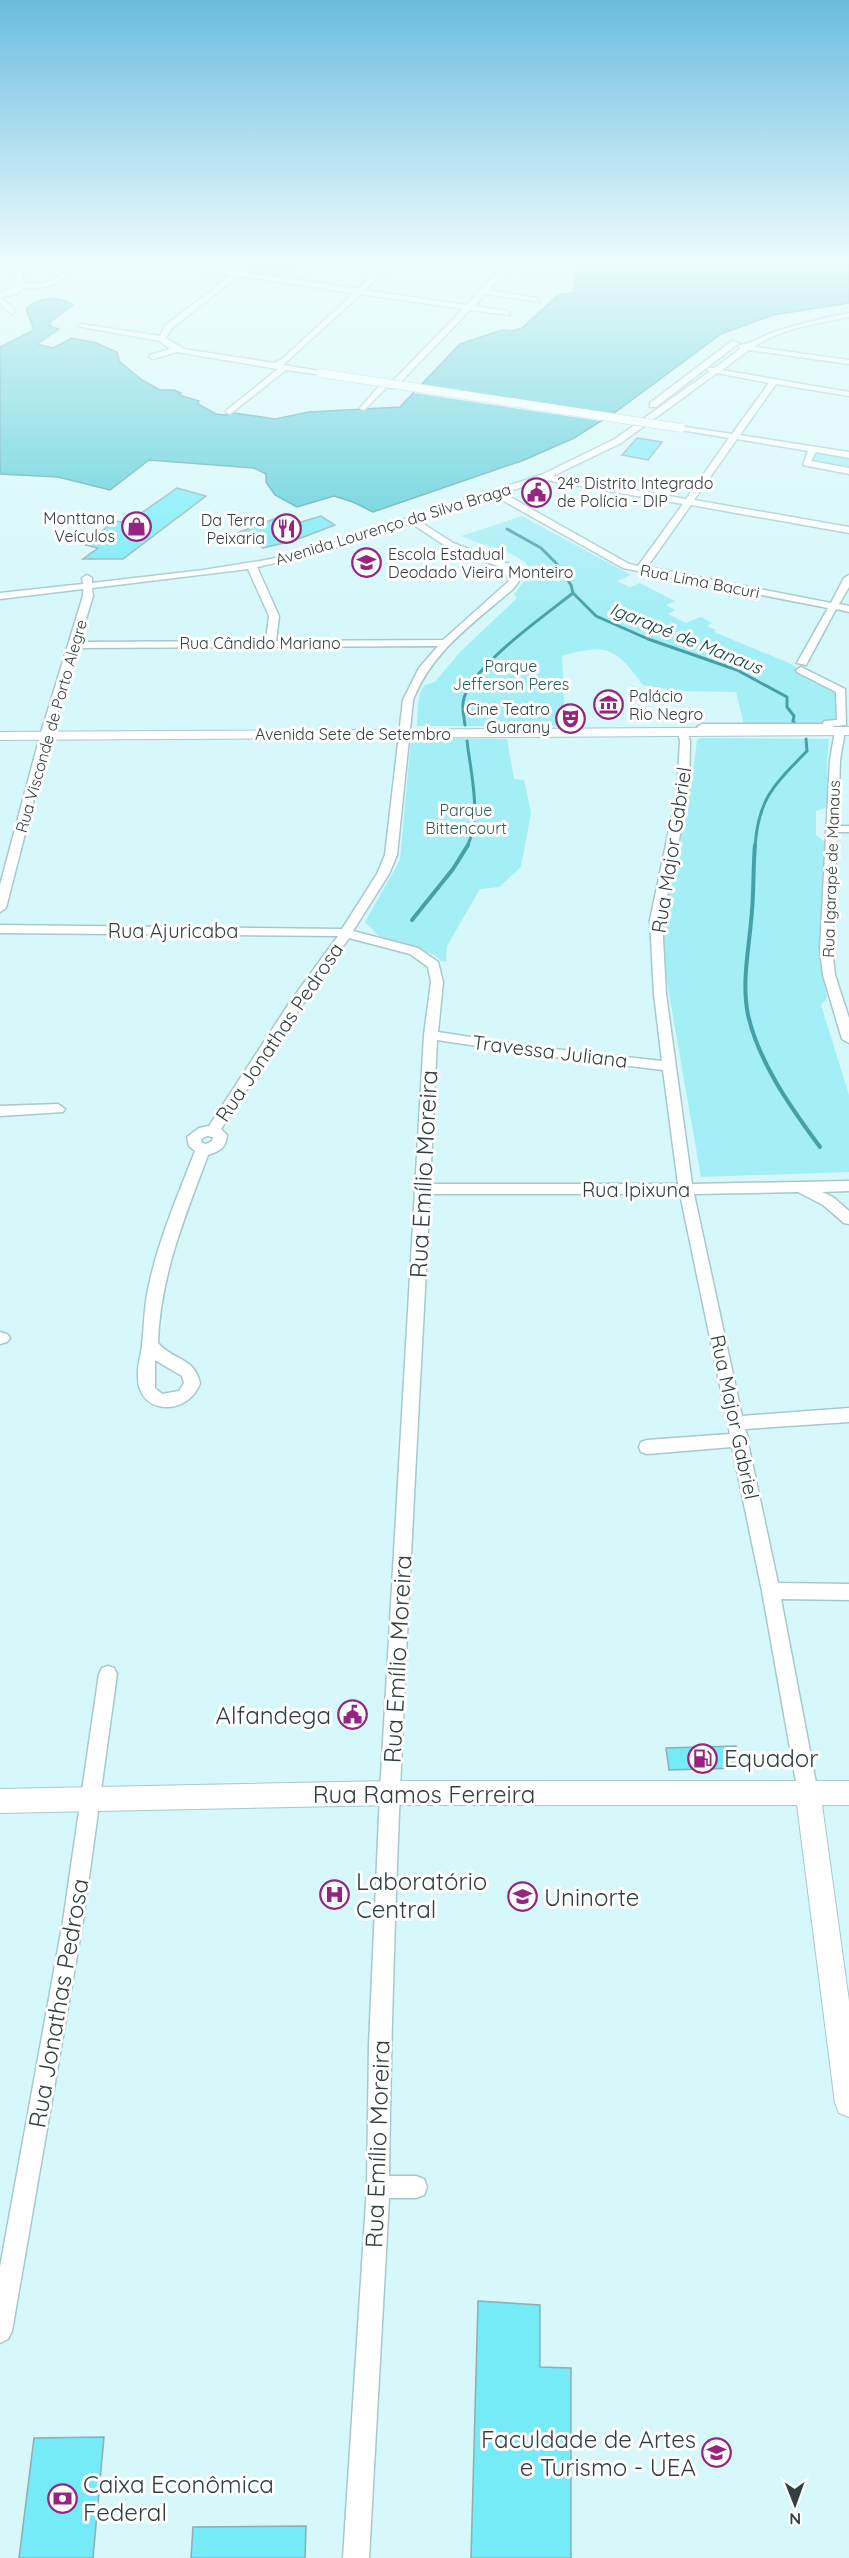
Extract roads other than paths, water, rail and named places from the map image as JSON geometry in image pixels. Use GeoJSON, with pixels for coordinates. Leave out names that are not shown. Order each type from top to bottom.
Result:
{"type":"FeatureCollection","features":[{"type":"Feature","properties":{"kind":"main road","name":"Avenida Sete de Setembro"},"geometry":{"type":"LineString","coordinates":[[0,736],[845,731]]}},
{"type":"Feature","properties":{"kind":"main road","name":"Rua Ramos Ferreira"},"geometry":{"type":"LineString","coordinates":[[0,1801],[390,1793],[849,1793]]}},
{"type":"Feature","properties":{"kind":"main road","name":"Rua Major Gabriel"},"geometry":{"type":"LineString","coordinates":[[808,1793],[849,2103]]}},
{"type":"Feature","properties":{"kind":"street"},"geometry":{"type":"LineString","coordinates":[[230,412],[266,380]]}},
{"type":"Feature","properties":{"kind":"street"},"geometry":{"type":"LineString","coordinates":[[373,380],[849,455]]}},
{"type":"Feature","properties":{"kind":"street"},"geometry":{"type":"LineString","coordinates":[[364,408],[384,386],[392,386],[397,380]]}},
{"type":"Feature","properties":{"kind":"street","name":"Avenida Lourenço da Silva Braga"},"geometry":{"type":"LineString","coordinates":[[190,571],[288,550],[525,474],[567,458],[605,439],[684,380]]}},
{"type":"Feature","properties":{"kind":"street","name":"Avenida Lourenço da Silva Braga"},"geometry":{"type":"LineString","coordinates":[[0,596],[88,582],[252,566],[297,556],[544,477],[618,441],[701,380]]}},
{"type":"Feature","properties":{"kind":"street"},"geometry":{"type":"LineString","coordinates":[[771,380],[849,394]]}},
{"type":"Feature","properties":{"kind":"street"},"geometry":{"type":"LineString","coordinates":[[640,570],[774,381]]}},
{"type":"Feature","properties":{"kind":"street"},"geometry":{"type":"LineString","coordinates":[[813,449],[806,463],[849,471]]}},
{"type":"Feature","properties":{"kind":"street"},"geometry":{"type":"LineString","coordinates":[[525,474],[849,530]]}},
{"type":"Feature","properties":{"kind":"street","name":"Rua Lima Bacuri"},"geometry":{"type":"LineString","coordinates":[[496,493],[626,566],[849,609]]}},
{"type":"Feature","properties":{"kind":"street"},"geometry":{"type":"LineString","coordinates":[[430,505],[441,511]]}},
{"type":"Feature","properties":{"kind":"street","name":"Rua Jonathas Pedrosa"},"geometry":{"type":"LineString","coordinates":[[150,1345],[151,1318],[160,1273],[203,1149],[212,1149],[221,1141],[220,1135],[213,1131],[295,1005],[347,932],[383,874],[391,855],[408,700],[413,683],[447,643],[514,582],[506,566],[450,545],[412,520]]}},
{"type":"Feature","properties":{"kind":"street"},"geometry":{"type":"LineString","coordinates":[[252,566],[274,616],[271,642]]}},
{"type":"Feature","properties":{"kind":"street"},"geometry":{"type":"LineString","coordinates":[[702,727],[829,727],[828,723],[842,723],[840,691],[801,667],[849,578]]}},
{"type":"Feature","properties":{"kind":"street","name":"Avenida Lourenço da Silva Braga"},"geometry":{"type":"LineString","coordinates":[[0,587],[88,582]]}},
{"type":"Feature","properties":{"kind":"street","name":"Rua Visconde de Porto Alegre"},"geometry":{"type":"LineString","coordinates":[[0,908],[45,736],[88,596],[88,582]]}},
{"type":"Feature","properties":{"kind":"street","name":"Rua Cândido Mariano"},"geometry":{"type":"LineString","coordinates":[[73,645],[271,642],[447,643]]}},
{"type":"Feature","properties":{"kind":"street","name":"Rua Igarapé de Manaus"},"geometry":{"type":"LineString","coordinates":[[845,731],[835,760],[826,949],[829,975],[842,1001],[849,1039]]}},
{"type":"Feature","properties":{"kind":"street","name":"Rua Major Gabriel"},"geometry":{"type":"LineString","coordinates":[[683,732],[685,741],[683,792],[656,920],[660,994],[686,1189],[741,1440],[808,1793]]}},
{"type":"Feature","properties":{"kind":"street"},"geometry":{"type":"LineString","coordinates":[[832,829],[849,829]]}},
{"type":"Feature","properties":{"kind":"street","name":"Rua Jonathas Pedrosa"},"geometry":{"type":"LineString","coordinates":[[362,908],[363,926],[379,941]]}},
{"type":"Feature","properties":{"kind":"street","name":"Rua Ajuricaba"},"geometry":{"type":"LineString","coordinates":[[0,929],[347,932]]}},
{"type":"Feature","properties":{"kind":"street","name":"Rua Emílio Moreira"},"geometry":{"type":"LineString","coordinates":[[347,932],[414,951],[434,965],[437,982],[431,1035],[390,1793],[380,2046],[378,2187],[356,2558]]}},
{"type":"Feature","properties":{"kind":"street","name":"Travessa Juliana"},"geometry":{"type":"LineString","coordinates":[[431,1035],[536,1052],[669,1066]]}},
{"type":"Feature","properties":{"kind":"street"},"geometry":{"type":"LineString","coordinates":[[0,1111],[58,1110]]}},
{"type":"Feature","properties":{"kind":"street","name":"Rua Ipixuna"},"geometry":{"type":"LineString","coordinates":[[423,1189],[686,1189],[849,1186]]}},
{"type":"Feature","properties":{"kind":"street"},"geometry":{"type":"LineString","coordinates":[[799,1187],[828,1201],[849,1219]]}},
{"type":"Feature","properties":{"kind":"street"},"geometry":{"type":"LineString","coordinates":[[737,1423],[849,1415]]}},
{"type":"Feature","properties":{"kind":"street"},"geometry":{"type":"LineString","coordinates":[[647,1447],[741,1440]]}},
{"type":"Feature","properties":{"kind":"street"},"geometry":{"type":"LineString","coordinates":[[771,1591],[849,1592]]}},
{"type":"Feature","properties":{"kind":"street","name":"Rua Jonathas Pedrosa"},"geometry":{"type":"LineString","coordinates":[[0,2331],[74,1923],[93,1799],[108,1674]]}},
{"type":"Feature","properties":{"kind":"street"},"geometry":{"type":"LineString","coordinates":[[378,2187],[416,2187]]}},
{"type":"Feature","properties":{"kind":"waterway","name":"Igarapé de Manaus"},"geometry":{"type":"LineString","coordinates":[[507,529],[541,548],[557,564],[571,585],[573,593]]}},
{"type":"Feature","properties":{"kind":"waterway"},"geometry":{"type":"LineString","coordinates":[[465,725],[463,701],[482,670],[512,641],[573,593]]}},
{"type":"Feature","properties":{"kind":"waterway","name":"Igarapé de Manaus"},"geometry":{"type":"LineString","coordinates":[[573,593],[596,616],[648,639],[737,670],[787,697],[787,707],[794,716],[793,721],[796,725]]}},
{"type":"Feature","properties":{"kind":"waterway","name":"Igarapé de Manaus"},"geometry":{"type":"LineString","coordinates":[[755,847],[764,804],[777,783],[807,751],[806,739]]}},
{"type":"Feature","properties":{"kind":"waterway"},"geometry":{"type":"LineString","coordinates":[[467,741],[475,808],[467,846]]}},
{"type":"Feature","properties":{"kind":"waterway","name":"Igarapé de Manaus"},"geometry":{"type":"LineString","coordinates":[[755,845],[753,902],[745,989],[748,1015],[768,1068],[787,1101],[820,1147]]}},
{"type":"Feature","properties":{"kind":"waterway"},"geometry":{"type":"LineString","coordinates":[[412,920],[453,869],[467,846]]}},
{"type":"Feature","properties":{"kind":"place","name":"24º Distrito Integrado de Polícia - DIP"},"geometry":{"type":"Point","coordinates":[536,492]}},
{"type":"Feature","properties":{"kind":"place","name":"Monttana Veículos"},"geometry":{"type":"Point","coordinates":[136,527]}},
{"type":"Feature","properties":{"kind":"place","name":"Da Terra Peixaria"},"geometry":{"type":"Point","coordinates":[286,529]}},
{"type":"Feature","properties":{"kind":"place","name":"Escola Estadual Deodado Vieira Monteiro"},"geometry":{"type":"Point","coordinates":[367,563]}},
{"type":"Feature","properties":{"kind":"place","name":"Palácio Rio Negro"},"geometry":{"type":"Point","coordinates":[608,705]}},
{"type":"Feature","properties":{"kind":"place","name":"Cine Teatro Guarany"},"geometry":{"type":"Point","coordinates":[571,718]}},
{"type":"Feature","properties":{"kind":"place","name":"Alfandega"},"geometry":{"type":"Point","coordinates":[352,1715]}},
{"type":"Feature","properties":{"kind":"place","name":"Equador"},"geometry":{"type":"Point","coordinates":[703,1758]}},
{"type":"Feature","properties":{"kind":"place","name":"Laboratório Central"},"geometry":{"type":"Point","coordinates":[335,1895]}},
{"type":"Feature","properties":{"kind":"place","name":"Uninorte"},"geometry":{"type":"Point","coordinates":[523,1897]}},
{"type":"Feature","properties":{"kind":"place","name":"Faculdade de Artes e Turismo - UEA"},"geometry":{"type":"Point","coordinates":[717,2453]}},
{"type":"Feature","properties":{"kind":"place","name":"Caixa Econômica Federal"},"geometry":{"type":"Point","coordinates":[62,2498]}},
{"type":"Feature","properties":{"kind":"park label","name":"Parque Jefferson Peres"},"geometry":{"type":"Point","coordinates":[511,675]}},
{"type":"Feature","properties":{"kind":"park label","name":"Parque Bittencourt"},"geometry":{"type":"Point","coordinates":[466,819]}}]}
